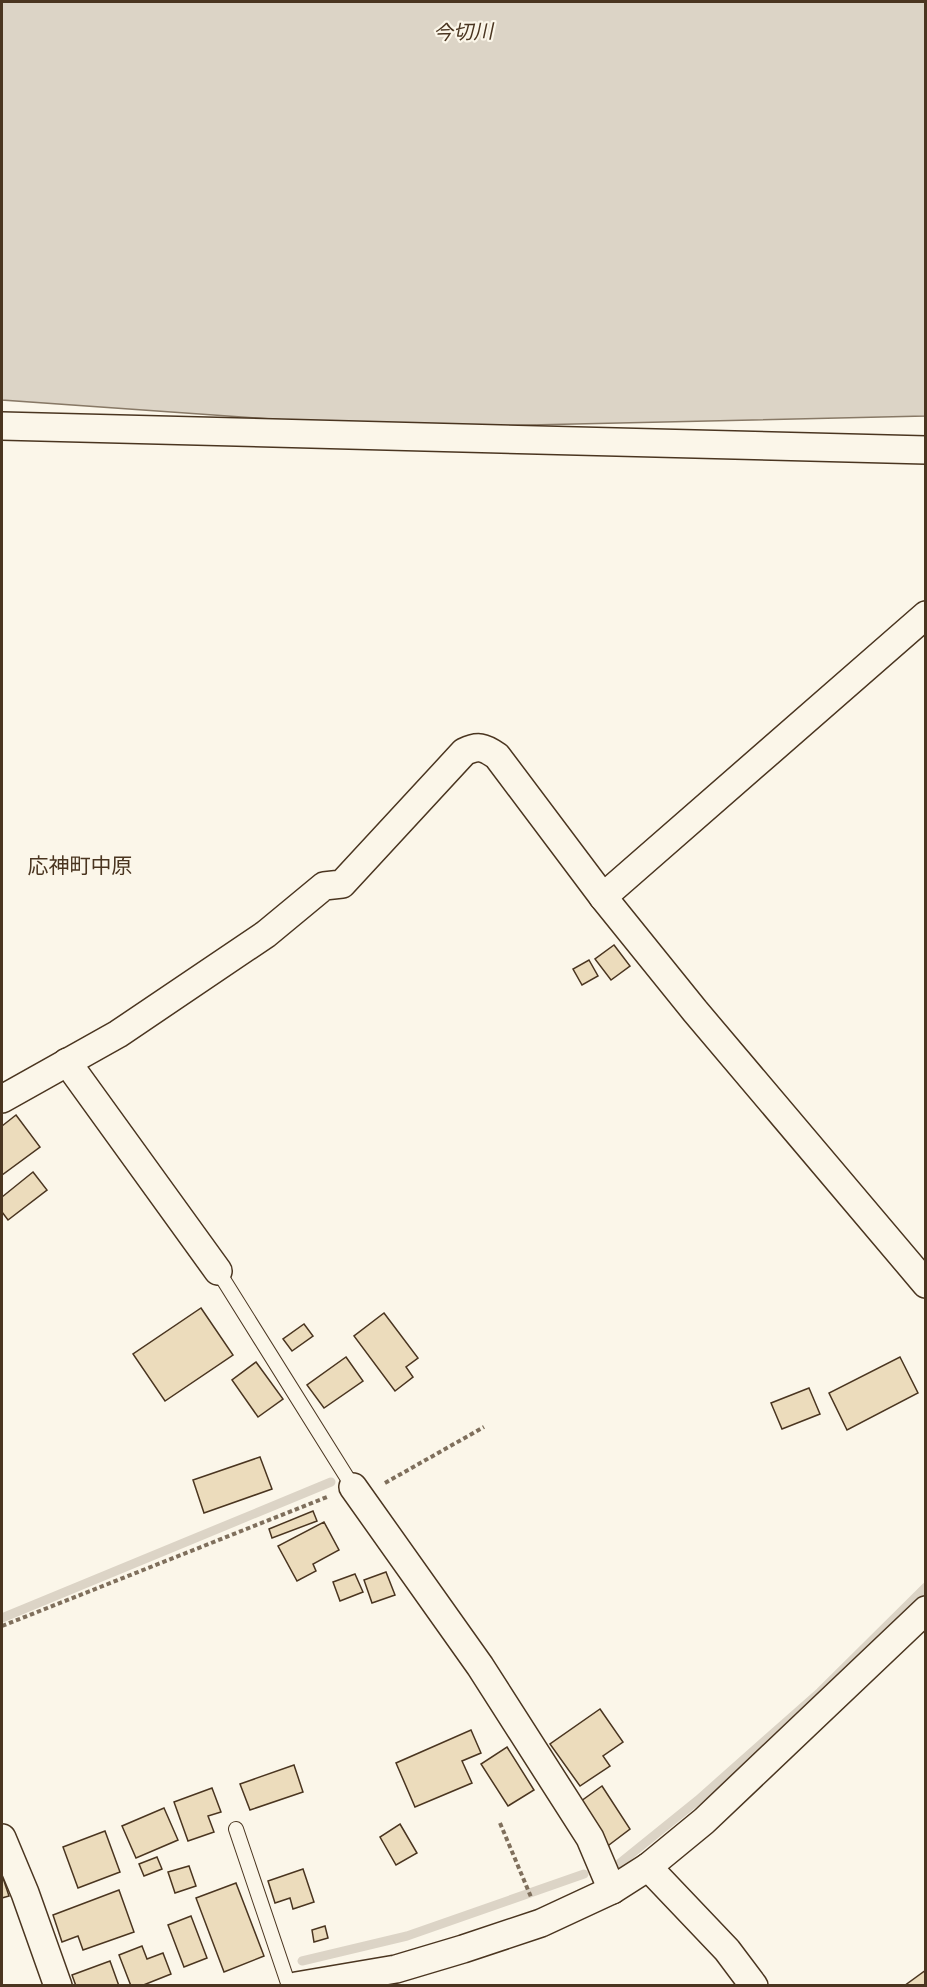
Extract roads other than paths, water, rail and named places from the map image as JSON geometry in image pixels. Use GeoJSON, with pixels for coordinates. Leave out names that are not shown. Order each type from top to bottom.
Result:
{"type":"FeatureCollection","features":[{"type":"Feature","properties":{"kind":"street"},"geometry":{"type":"LineString","coordinates":[[2,426],[926,450]]}},
{"type":"Feature","properties":{"kind":"street"},"geometry":{"type":"LineString","coordinates":[[603,897],[926,615]]}},
{"type":"Feature","properties":{"kind":"street"},"geometry":{"type":"LineString","coordinates":[[2,1099],[118,1034],[266,933],[324,886],[342,884],[464,752],[476,746],[486,748],[497,756],[603,897],[695,1011],[926,1284]]}},
{"type":"Feature","properties":{"kind":"street"},"geometry":{"type":"LineString","coordinates":[[67,1062],[218,1271]]}},
{"type":"Feature","properties":{"kind":"street"},"geometry":{"type":"LineString","coordinates":[[357,1492],[480,1666],[590,1838],[612,1890]]}},
{"type":"Feature","properties":{"kind":"street"},"geometry":{"type":"LineString","coordinates":[[298,1985],[396,1969],[463,1949],[541,1923],[612,1890],[648,1868],[704,1821],[926,1610]]}},
{"type":"Feature","properties":{"kind":"street"},"geometry":{"type":"LineString","coordinates":[[2,1838],[25,1893],[58,1986]]}},
{"type":"Feature","properties":{"kind":"street"},"geometry":{"type":"LineString","coordinates":[[648,1868],[727,1950],[754,1986]]}},
{"type":"Feature","properties":{"kind":"lane"},"geometry":{"type":"LineString","coordinates":[[218,1271],[357,1492]]}},
{"type":"Feature","properties":{"kind":"lane"},"geometry":{"type":"LineString","coordinates":[[236,1829],[298,1985]]}},
{"type":"Feature","properties":{"kind":"water","name":"今切川"},"geometry":{"type":"Polygon","coordinates":[[[2,2],[925,2],[925,416],[397,428],[2,400],[2,2]]]}},
{"type":"Feature","properties":{"kind":"waterway"},"geometry":{"type":"LineString","coordinates":[[2,1618],[331,1482]]}},
{"type":"Feature","properties":{"kind":"waterway"},"geometry":{"type":"LineString","coordinates":[[620,1863],[698,1800],[820,1692],[926,1587]]}},
{"type":"Feature","properties":{"kind":"waterway"},"geometry":{"type":"LineString","coordinates":[[302,1961],[407,1936],[584,1874]]}},
{"type":"Feature","properties":{"kind":"district","name":"応神町中原"},"geometry":{"type":"Point","coordinates":[80,865]}}]}
